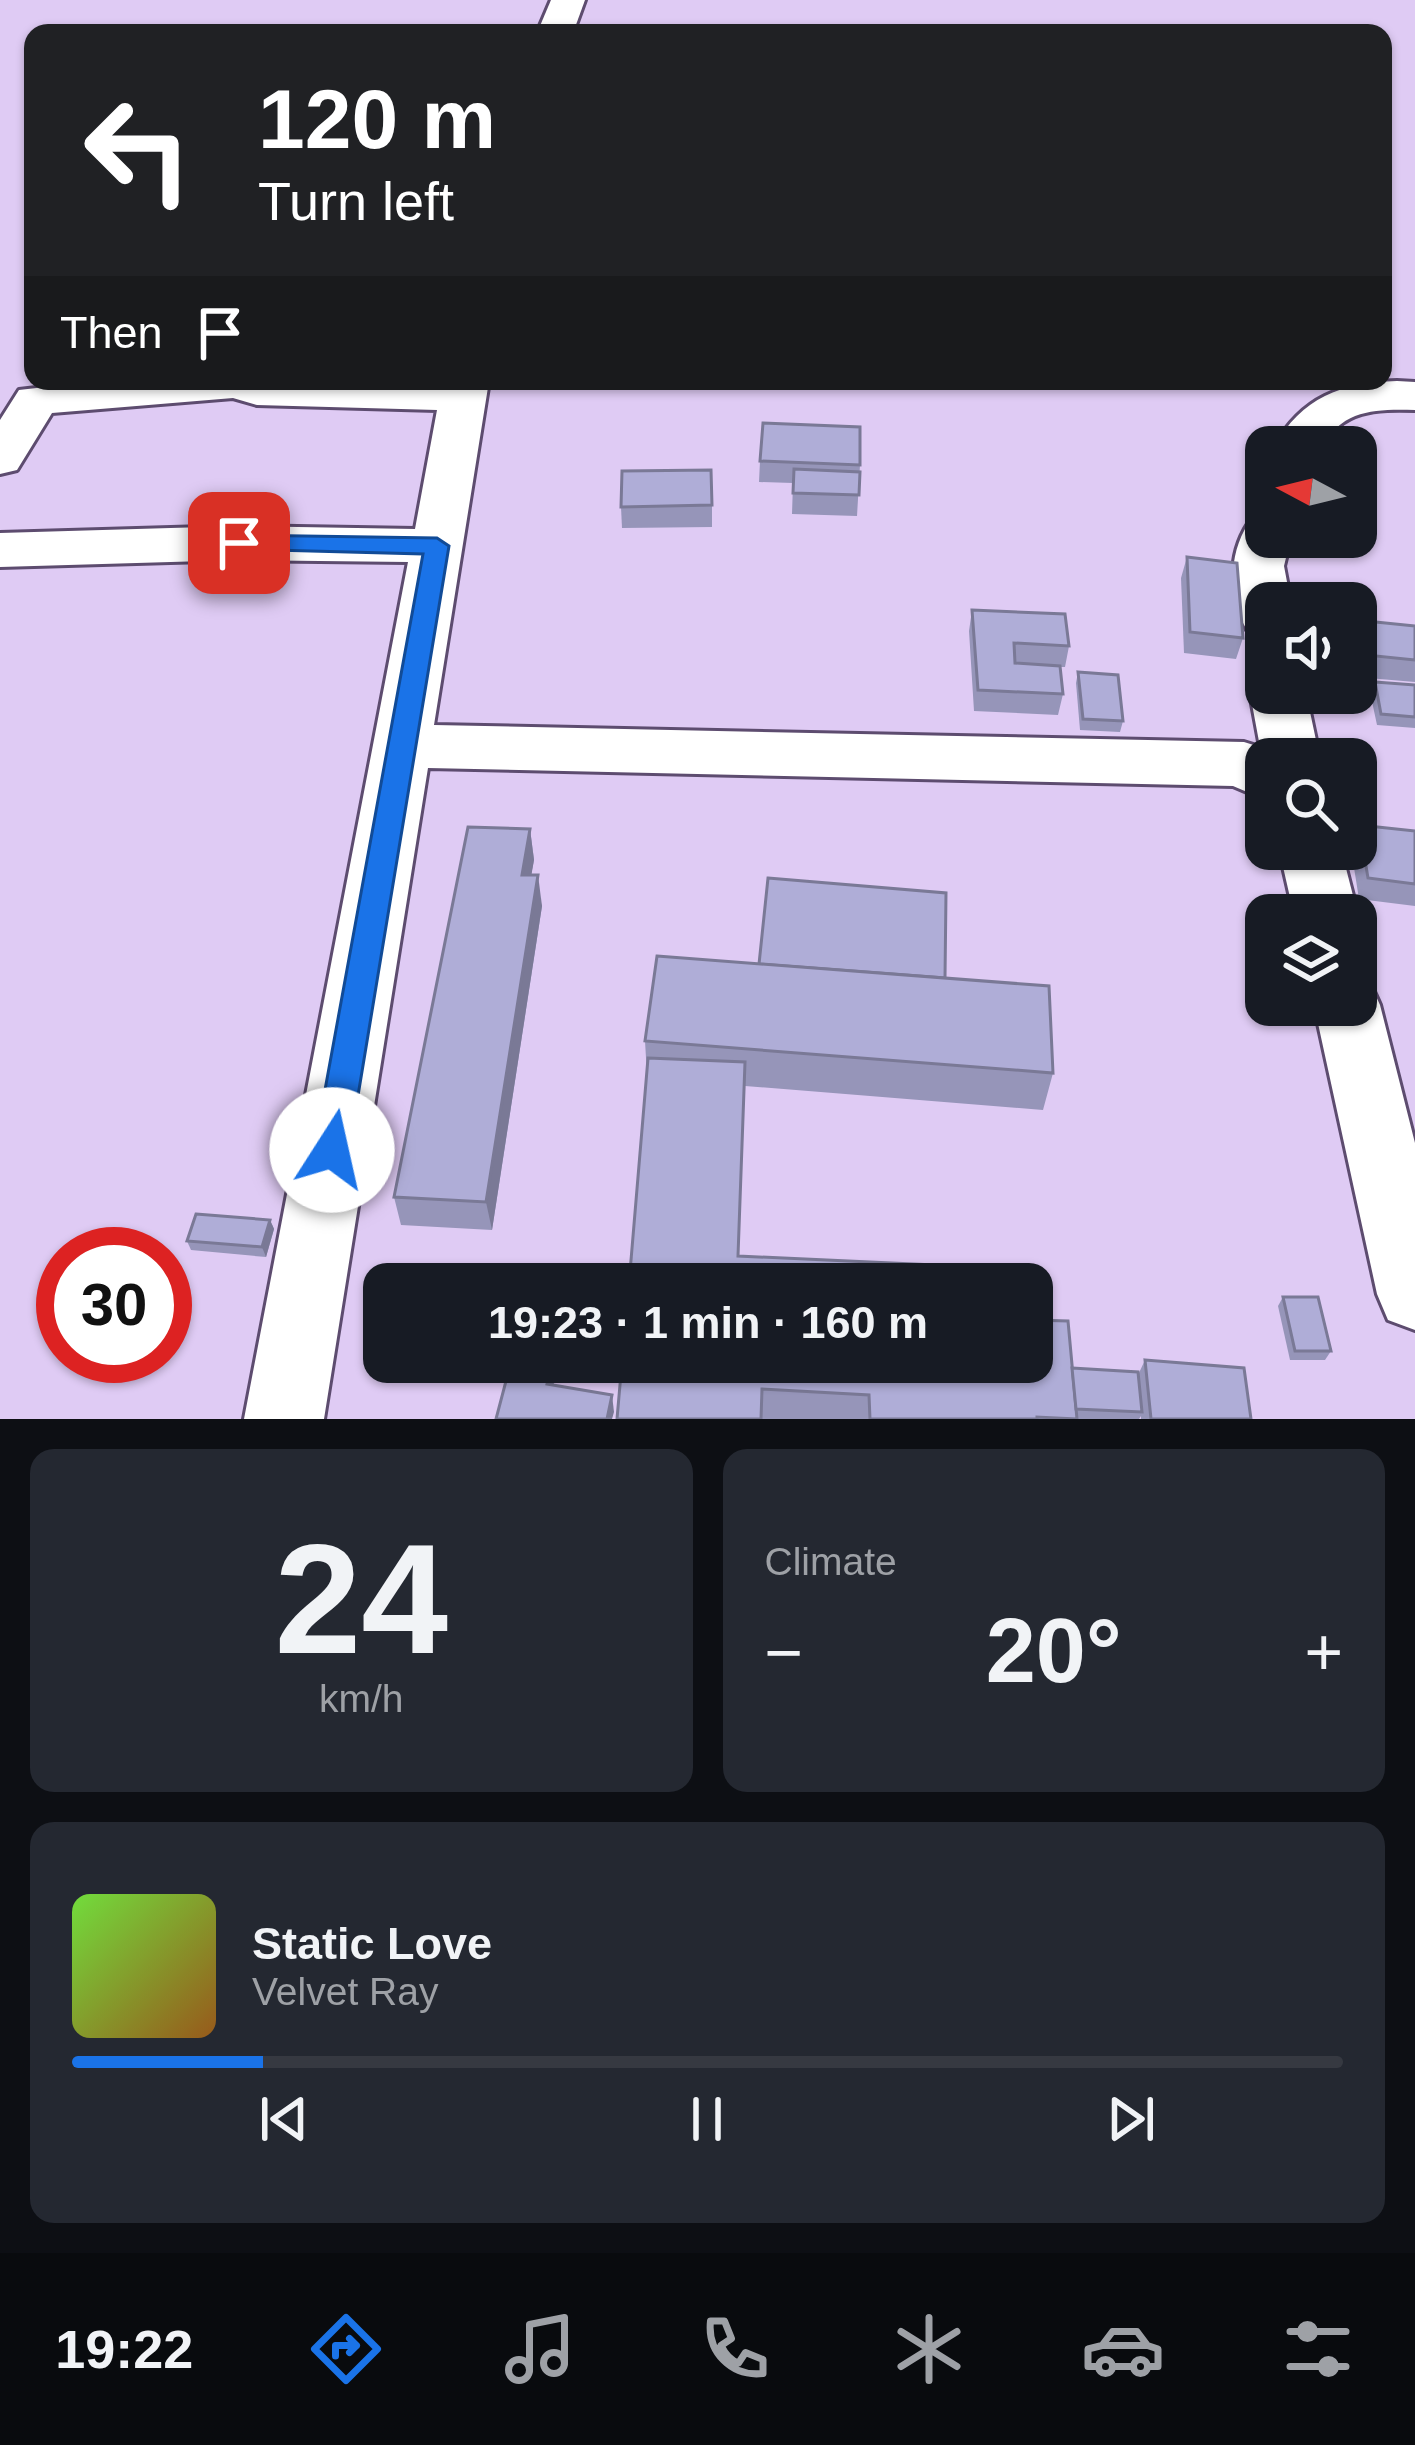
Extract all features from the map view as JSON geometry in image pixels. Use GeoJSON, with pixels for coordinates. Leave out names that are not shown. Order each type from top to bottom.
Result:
{"type":"FeatureCollection","features":[{"type":"Feature","properties":{"kind":"street"},"geometry":{"type":"LineString","coordinates":[[0,459],[36,400],[148,390]]}},
{"type":"Feature","properties":{"kind":"street"},"geometry":{"type":"LineString","coordinates":[[254,390],[360,390]]}},
{"type":"Feature","properties":{"kind":"street"},"geometry":{"type":"LineString","coordinates":[[284,1419],[465,390]]}},
{"type":"Feature","properties":{"kind":"street"},"geometry":{"type":"LineString","coordinates":[[1314,426],[1325,411],[1346,398],[1415,396]]}},
{"type":"Feature","properties":{"kind":"street"},"geometry":{"type":"LineString","coordinates":[[0,550],[239,543],[437,546]]}},
{"type":"Feature","properties":{"kind":"street"},"geometry":{"type":"LineString","coordinates":[[402,746],[1245,765]]}},
{"type":"Feature","properties":{"kind":"street"},"geometry":{"type":"LineString","coordinates":[[1352,1026],[1415,1294]]}},
{"type":"Feature","properties":{"kind":"building"},"geometry":{"type":"Polygon","coordinates":[[[763,423],[860,427],[860,465],[760,461],[763,423]]]}},
{"type":"Feature","properties":{"kind":"building"},"geometry":{"type":"Polygon","coordinates":[[[794,469],[860,472],[859,495],[793,493],[794,469]]]}},
{"type":"Feature","properties":{"kind":"building"},"geometry":{"type":"Polygon","coordinates":[[[711,470],[712,505],[621,507],[622,471],[711,470]]]}},
{"type":"Feature","properties":{"kind":"building"},"geometry":{"type":"Polygon","coordinates":[[[1187,557],[1237,563],[1243,638],[1190,632],[1187,557]]]}},
{"type":"Feature","properties":{"kind":"building"},"geometry":{"type":"Polygon","coordinates":[[[972,610],[1065,614],[1069,646],[1014,643],[1015,663],[1060,666],[1063,694],[978,690],[972,610]]]}},
{"type":"Feature","properties":{"kind":"building"},"geometry":{"type":"Polygon","coordinates":[[[1377,622],[1415,626],[1415,660],[1377,656],[1377,622]]]}},
{"type":"Feature","properties":{"kind":"building"},"geometry":{"type":"Polygon","coordinates":[[[1078,672],[1118,675],[1123,721],[1083,719],[1078,672]]]}},
{"type":"Feature","properties":{"kind":"building"},"geometry":{"type":"Polygon","coordinates":[[[1377,682],[1415,685],[1415,717],[1381,714],[1377,682]]]}},
{"type":"Feature","properties":{"kind":"building"},"geometry":{"type":"Polygon","coordinates":[[[468,827],[530,829],[522,875],[538,875],[486,1202],[394,1197],[468,827]]]}},
{"type":"Feature","properties":{"kind":"building"},"geometry":{"type":"Polygon","coordinates":[[[1377,827],[1415,831],[1415,884],[1368,878],[1367,870],[1377,870],[1377,827]]]}},
{"type":"Feature","properties":{"kind":"building"},"geometry":{"type":"Polygon","coordinates":[[[768,878],[946,893],[945,978],[759,964],[768,878]]]}},
{"type":"Feature","properties":{"kind":"building"},"geometry":{"type":"Polygon","coordinates":[[[657,956],[1049,986],[1053,1073],[645,1041],[657,956]]]}},
{"type":"Feature","properties":{"kind":"building"},"geometry":{"type":"Polygon","coordinates":[[[648,1058],[745,1062],[738,1256],[890,1263],[631,1263],[648,1058]]]}},
{"type":"Feature","properties":{"kind":"building"},"geometry":{"type":"Polygon","coordinates":[[[196,1214],[270,1220],[262,1247],[192,1241],[196,1214]]]}},
{"type":"Feature","properties":{"kind":"building"},"geometry":{"type":"Polygon","coordinates":[[[1283,1297],[1318,1297],[1331,1351],[1295,1351],[1283,1297]]]}},
{"type":"Feature","properties":{"kind":"building"},"geometry":{"type":"Polygon","coordinates":[[[1053,1321],[1068,1321],[1077,1419],[870,1419],[869,1395],[762,1389],[761,1419],[617,1419],[620,1383],[1053,1383],[1053,1321]]]}},
{"type":"Feature","properties":{"kind":"building"},"geometry":{"type":"Polygon","coordinates":[[[1145,1360],[1244,1368],[1251,1419],[1151,1419],[1145,1360]]]}},
{"type":"Feature","properties":{"kind":"building"},"geometry":{"type":"Polygon","coordinates":[[[1072,1368],[1138,1372],[1142,1412],[1076,1409],[1072,1368]]]}},
{"type":"Feature","properties":{"kind":"building"},"geometry":{"type":"Polygon","coordinates":[[[505,1383],[547,1383],[612,1395],[607,1419],[496,1419],[505,1383]]]}},
{"type":"Feature","properties":{"kind":"route"},"geometry":{"type":"LineString","coordinates":[[239,543],[437,546],[332,1150]]}}]}
